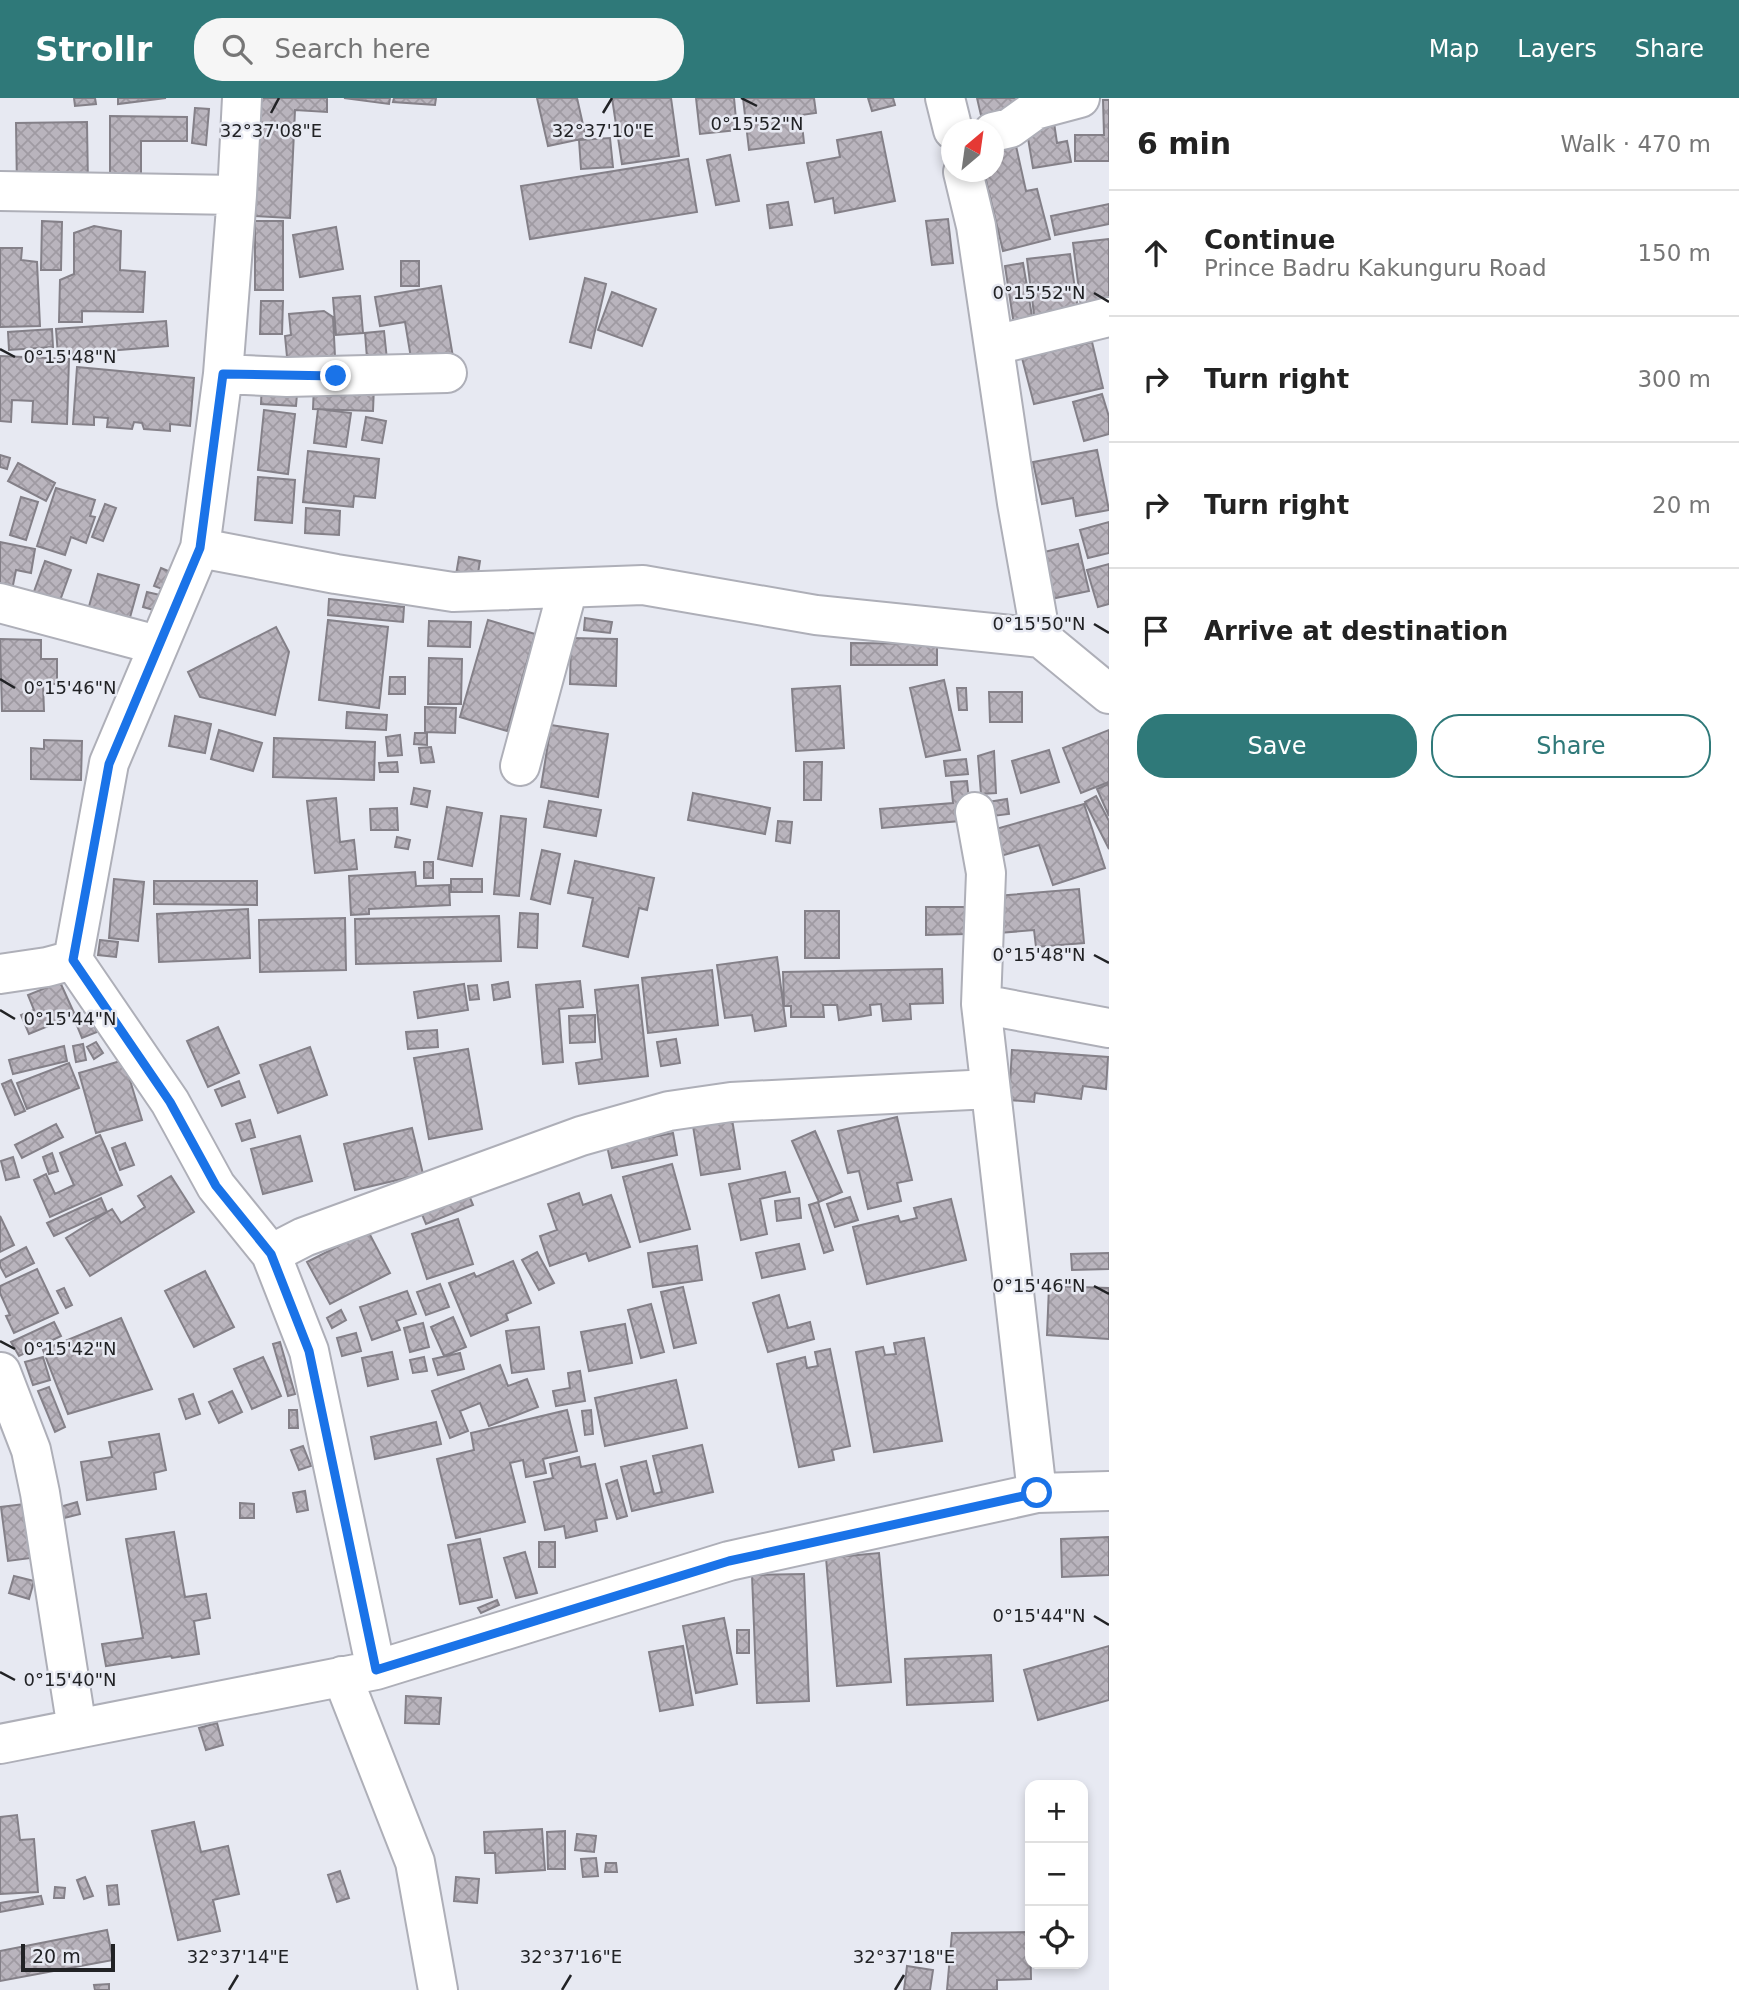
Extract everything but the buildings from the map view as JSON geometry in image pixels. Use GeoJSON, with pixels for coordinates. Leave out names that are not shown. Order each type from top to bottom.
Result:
{"type":"FeatureCollection","features":[{"type":"Feature","properties":{"kind":"street"},"geometry":{"type":"LineString","coordinates":[[242,98],[223,374],[200,548],[109,764],[73,960],[170,1102],[216,1186],[271,1254],[309,1351],[359,1673],[415,1862],[438,1990]]}},
{"type":"Feature","properties":{"kind":"street"},"geometry":{"type":"LineString","coordinates":[[945,98],[950,119]]}},
{"type":"Feature","properties":{"kind":"street"},"geometry":{"type":"LineString","coordinates":[[1004,129],[1035,110],[1080,98]]}},
{"type":"Feature","properties":{"kind":"street"},"geometry":{"type":"LineString","coordinates":[[965,182],[976,226],[1017,503],[1041,638]]}},
{"type":"Feature","properties":{"kind":"street"},"geometry":{"type":"LineString","coordinates":[[0,191],[237,195]]}},
{"type":"Feature","properties":{"kind":"street"},"geometry":{"type":"LineString","coordinates":[[995,345],[1109,317]]}},
{"type":"Feature","properties":{"kind":"street"},"geometry":{"type":"LineString","coordinates":[[223,374],[287,377],[447,373]]}},
{"type":"Feature","properties":{"kind":"street"},"geometry":{"type":"LineString","coordinates":[[200,548],[336,574],[453,592],[643,585],[816,615],[1041,638],[1109,694]]}},
{"type":"Feature","properties":{"kind":"street"},"geometry":{"type":"LineString","coordinates":[[520,766],[568,588]]}},
{"type":"Feature","properties":{"kind":"street"},"geometry":{"type":"LineString","coordinates":[[0,603],[158,645]]}},
{"type":"Feature","properties":{"kind":"street"},"geometry":{"type":"LineString","coordinates":[[975,812],[986,873],[981,1004],[1037,1493]]}},
{"type":"Feature","properties":{"kind":"street"},"geometry":{"type":"LineString","coordinates":[[0,974],[73,960]]}},
{"type":"Feature","properties":{"kind":"street"},"geometry":{"type":"LineString","coordinates":[[981,1004],[1109,1028]]}},
{"type":"Feature","properties":{"kind":"street"},"geometry":{"type":"LineString","coordinates":[[271,1254],[304,1237],[581,1136],[669,1111],[731,1102],[990,1088]]}},
{"type":"Feature","properties":{"kind":"street"},"geometry":{"type":"LineString","coordinates":[[1,1371],[31,1450],[77,1729]]}},
{"type":"Feature","properties":{"kind":"street"},"geometry":{"type":"LineString","coordinates":[[0,1744],[359,1673],[729,1561],[1037,1493],[1109,1491]]}},
{"type":"Feature","properties":{"kind":"route"},"geometry":{"type":"LineString","coordinates":[[336,376],[223,374],[200,548],[109,764],[73,960],[170,1102],[216,1186],[271,1254],[309,1351],[376,1670],[729,1561],[1037,1493]]}}]}
